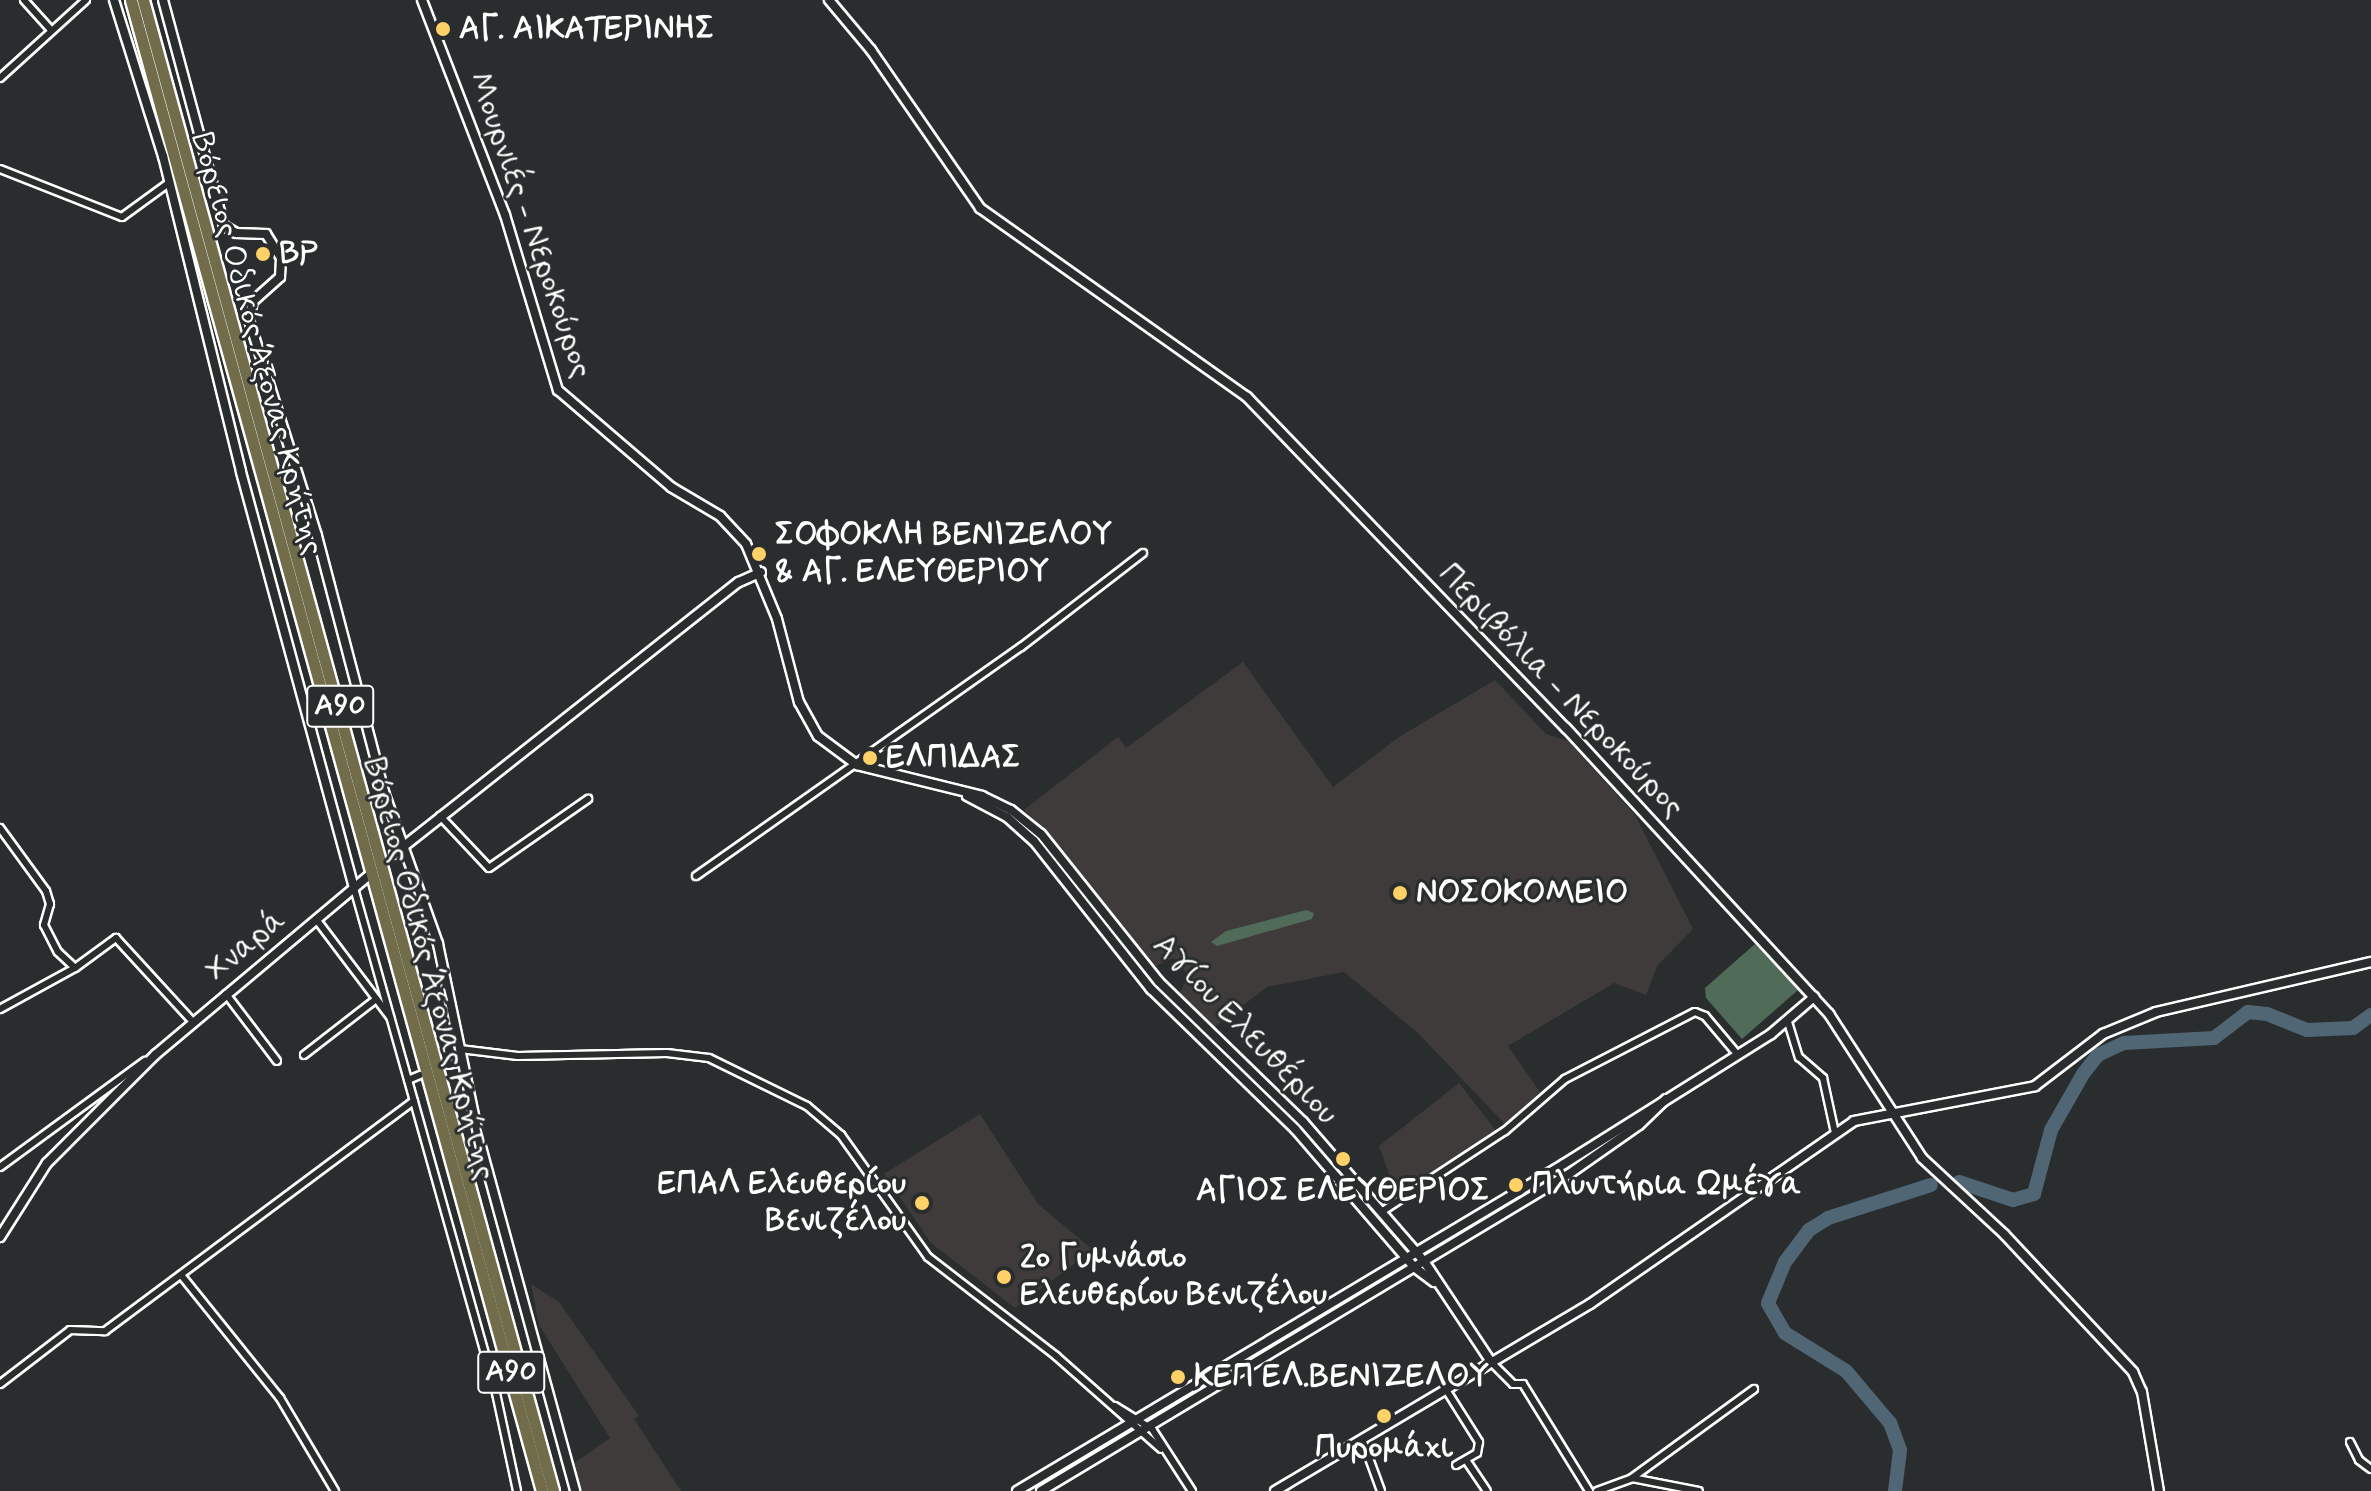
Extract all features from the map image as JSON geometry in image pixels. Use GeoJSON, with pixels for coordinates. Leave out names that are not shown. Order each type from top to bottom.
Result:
{"type":"FeatureCollection","features":[{"type":"Feature","properties":{"kind":"highway","name":"Βόρειος Οδικός Άξονας Κρήτης"},"geometry":{"type":"LineString","coordinates":[[131,0],[408,991],[542,1491]]}},
{"type":"Feature","properties":{"kind":"highway","name":"Βόρειος Οδικός Άξονας Κρήτης"},"geometry":{"type":"LineString","coordinates":[[143,0],[235,319],[553,1491]]}},
{"type":"Feature","properties":{"kind":"highway"},"geometry":{"type":"LineString","coordinates":[[209,226],[224,237]]}},
{"type":"Feature","properties":{"kind":"highway"},"geometry":{"type":"LineString","coordinates":[[235,319],[241,302]]}},
{"type":"Feature","properties":{"kind":"main road"},"geometry":{"type":"LineString","coordinates":[[114,0],[170,182],[241,472],[354,888]]}},
{"type":"Feature","properties":{"kind":"main road"},"geometry":{"type":"LineString","coordinates":[[163,0],[219,217],[230,231],[266,234],[281,258],[280,277],[248,313],[317,536],[402,847],[438,944],[462,1062],[575,1491]]}},
{"type":"Feature","properties":{"kind":"main road","name":"Μουρνιές - Νεροκούρος"},"geometry":{"type":"LineString","coordinates":[[422,0],[505,215],[558,390],[671,487],[720,516],[746,544],[761,572]]}},
{"type":"Feature","properties":{"kind":"main road","name":"Περιβόλια - Νεροκούρος"},"geometry":{"type":"LineString","coordinates":[[829,0],[871,50],[980,208],[1247,397],[1566,728],[1814,997],[1841,1029],[1891,1111],[1935,1172],[2004,1234],[2133,1372],[2142,1392],[2159,1491]]}},
{"type":"Feature","properties":{"kind":"main road"},"geometry":{"type":"LineString","coordinates":[[394,854],[739,582],[761,572]]}},
{"type":"Feature","properties":{"kind":"main road","name":"Αγίου Ελευθέριου"},"geometry":{"type":"LineString","coordinates":[[761,572],[805,718],[833,750],[857,765],[951,787],[1011,810],[1041,834],[1159,982],[1303,1122],[1424,1261],[1435,1282],[1491,1362]]}},
{"type":"Feature","properties":{"kind":"main road","name":"Αγίου Ελευθέριου"},"geometry":{"type":"LineString","coordinates":[[951,787],[1007,817],[1034,841],[1151,989],[1295,1129],[1422,1276]]}},
{"type":"Feature","properties":{"kind":"main road","name":"Χναρά"},"geometry":{"type":"LineString","coordinates":[[0,1237],[47,1163],[155,1055],[368,876]]}},
{"type":"Feature","properties":{"kind":"main road"},"geometry":{"type":"LineString","coordinates":[[1275,1491],[1630,1277],[1835,1133],[1865,1116],[2035,1086],[2103,1034],[2156,1012],[2371,962]]}},
{"type":"Feature","properties":{"kind":"main road"},"geometry":{"type":"LineString","coordinates":[[1017,1491],[1142,1420],[1738,1055],[1788,1022],[1814,997]]}},
{"type":"Feature","properties":{"kind":"main road"},"geometry":{"type":"LineString","coordinates":[[1041,1491],[1152,1429],[1602,1151],[1667,1098]]}},
{"type":"Feature","properties":{"kind":"main road"},"geometry":{"type":"LineString","coordinates":[[1393,1267],[1396,1244]]}},
{"type":"Feature","properties":{"kind":"main road"},"geometry":{"type":"LineString","coordinates":[[1399,1276],[1422,1276],[1435,1282]]}},
{"type":"Feature","properties":{"kind":"street"},"geometry":{"type":"LineString","coordinates":[[24,0],[51,30]]}},
{"type":"Feature","properties":{"kind":"street"},"geometry":{"type":"LineString","coordinates":[[0,78],[86,0]]}},
{"type":"Feature","properties":{"kind":"street"},"geometry":{"type":"LineString","coordinates":[[0,169],[122,217],[170,182]]}},
{"type":"Feature","properties":{"kind":"street"},"geometry":{"type":"LineString","coordinates":[[696,876],[857,765],[1143,553]]}},
{"type":"Feature","properties":{"kind":"street"},"geometry":{"type":"LineString","coordinates":[[440,816],[489,868],[588,799]]}},
{"type":"Feature","properties":{"kind":"street"},"geometry":{"type":"LineString","coordinates":[[0,828],[46,891],[47,937],[75,968]]}},
{"type":"Feature","properties":{"kind":"street"},"geometry":{"type":"LineString","coordinates":[[354,888],[496,1393],[517,1491]]}},
{"type":"Feature","properties":{"kind":"street"},"geometry":{"type":"LineString","coordinates":[[316,919],[392,1020]]}},
{"type":"Feature","properties":{"kind":"street"},"geometry":{"type":"LineString","coordinates":[[0,1009],[75,968],[116,938],[193,1022]]}},
{"type":"Feature","properties":{"kind":"street"},"geometry":{"type":"LineString","coordinates":[[226,994],[277,1061]]}},
{"type":"Feature","properties":{"kind":"street"},"geometry":{"type":"LineString","coordinates":[[304,1055],[375,1000]]}},
{"type":"Feature","properties":{"kind":"street"},"geometry":{"type":"LineString","coordinates":[[1381,1212],[1505,1131],[1565,1079],[1695,1012],[1704,1014],[1738,1055]]}},
{"type":"Feature","properties":{"kind":"street"},"geometry":{"type":"LineString","coordinates":[[1788,1022],[1799,1057],[1823,1078],[1835,1133]]}},
{"type":"Feature","properties":{"kind":"street"},"geometry":{"type":"LineString","coordinates":[[460,1049],[518,1056],[698,1056],[735,1068],[807,1106],[841,1135],[928,1257],[1115,1406],[1141,1435],[1161,1449]]}},
{"type":"Feature","properties":{"kind":"street","name":"Χναρά"},"geometry":{"type":"LineString","coordinates":[[0,1167],[155,1055]]}},
{"type":"Feature","properties":{"kind":"street"},"geometry":{"type":"LineString","coordinates":[[448,1065],[462,1062]]}},
{"type":"Feature","properties":{"kind":"street"},"geometry":{"type":"LineString","coordinates":[[408,1080],[420,1075]]}},
{"type":"Feature","properties":{"kind":"street"},"geometry":{"type":"LineString","coordinates":[[0,1384],[65,1333],[105,1331],[414,1101]]}},
{"type":"Feature","properties":{"kind":"street"},"geometry":{"type":"LineString","coordinates":[[181,1275],[280,1398],[335,1491]]}},
{"type":"Feature","properties":{"kind":"street"},"geometry":{"type":"LineString","coordinates":[[1491,1362],[1513,1384],[1523,1384],[1589,1491]]}},
{"type":"Feature","properties":{"kind":"street"},"geometry":{"type":"LineString","coordinates":[[1445,1388],[1479,1442],[1477,1453],[1456,1465]]}},
{"type":"Feature","properties":{"kind":"street"},"geometry":{"type":"LineString","coordinates":[[1597,1491],[1632,1478],[1754,1389]]}},
{"type":"Feature","properties":{"kind":"street"},"geometry":{"type":"LineString","coordinates":[[1115,1406],[1152,1429],[1161,1449],[1192,1491]]}},
{"type":"Feature","properties":{"kind":"street"},"geometry":{"type":"LineString","coordinates":[[1362,1439],[1381,1491]]}},
{"type":"Feature","properties":{"kind":"street"},"geometry":{"type":"LineString","coordinates":[[2350,1442],[2359,1460],[2371,1469]]}},
{"type":"Feature","properties":{"kind":"street"},"geometry":{"type":"LineString","coordinates":[[1466,1460],[1487,1491]]}},
{"type":"Feature","properties":{"kind":"street"},"geometry":{"type":"LineString","coordinates":[[1632,1478],[1699,1491]]}},
{"type":"Feature","properties":{"kind":"shaded area"},"geometry":{"type":"Polygon","coordinates":[[[1243,662],[1333,787],[1399,737],[1495,680],[1546,734],[1568,741],[1635,815],[1693,929],[1657,966],[1646,995],[1614,983],[1508,1046],[1540,1092],[1505,1124],[1417,1032],[1344,972],[1267,987],[1212,1029],[1180,993],[1188,975],[1174,958],[1155,966],[1147,961],[1054,839],[1024,810],[1118,737],[1126,748],[1243,662]]]}},
{"type":"Feature","properties":{"kind":"shaded area"},"geometry":{"type":"Polygon","coordinates":[[[1459,1083],[1497,1132],[1398,1199],[1379,1146],[1459,1083]]]}},
{"type":"Feature","properties":{"kind":"shaded area"},"geometry":{"type":"Polygon","coordinates":[[[980,1114],[1038,1204],[1093,1250],[1015,1308],[931,1243],[884,1174],[980,1114]]]}},
{"type":"Feature","properties":{"kind":"shaded area"},"geometry":{"type":"Polygon","coordinates":[[[531,1284],[559,1302],[639,1416],[634,1419],[681,1491],[581,1491],[573,1464],[610,1438],[539,1325],[531,1284]]]}},
{"type":"Feature","properties":{"kind":"green space"},"geometry":{"type":"Polygon","coordinates":[[[1306,910],[1314,913],[1312,919],[1217,946],[1211,942],[1226,931],[1306,910]]]}},
{"type":"Feature","properties":{"kind":"green space"},"geometry":{"type":"Polygon","coordinates":[[[1755,944],[1798,990],[1742,1039],[1706,998],[1705,988],[1755,944]]]}},
{"type":"Feature","properties":{"kind":"waterway"},"geometry":{"type":"LineString","coordinates":[[1959,1182],[2013,1200],[2034,1194],[2051,1130],[2083,1074],[2098,1055],[2124,1043],[2214,1038],[2248,1012],[2267,1014],[2307,1030],[2353,1028],[2371,1015]]}},
{"type":"Feature","properties":{"kind":"waterway"},"geometry":{"type":"LineString","coordinates":[[1895,1491],[1900,1450],[1890,1423],[1846,1371],[1785,1333],[1768,1303],[1785,1262],[1809,1230],[1828,1218],[1931,1185]]}},
{"type":"Feature","properties":{"kind":"place","name":"ΑΓ. ΑΙΚΑΤΕΡΙΝΗΣ"},"geometry":{"type":"Point","coordinates":[443,29]}},
{"type":"Feature","properties":{"kind":"place","name":"BP"},"geometry":{"type":"Point","coordinates":[263,254]}},
{"type":"Feature","properties":{"kind":"place","name":"ΣΟΦΟΚΛΗ ΒΕΝΙΖΕΛΟΥ & ΑΓ. ΕΛΕΥΘΕΡΙΟΥ"},"geometry":{"type":"Point","coordinates":[759,554]}},
{"type":"Feature","properties":{"kind":"place","name":"ΕΛΠΙΔΑΣ"},"geometry":{"type":"Point","coordinates":[870,758]}},
{"type":"Feature","properties":{"kind":"place","name":"ΝΟΣΟΚΟΜΕΙΟ"},"geometry":{"type":"Point","coordinates":[1400,893]}},
{"type":"Feature","properties":{"kind":"place","name":"ΑΓΙΟΣ ΕΛΕΥΘΕΡΙΟΣ"},"geometry":{"type":"Point","coordinates":[1343,1159]}},
{"type":"Feature","properties":{"kind":"place","name":"Πλυντήρια Ωμέγα"},"geometry":{"type":"Point","coordinates":[1516,1185]}},
{"type":"Feature","properties":{"kind":"place","name":"ΕΠΑΛ Ελευθερίου Βενιζέλου"},"geometry":{"type":"Point","coordinates":[922,1203]}},
{"type":"Feature","properties":{"kind":"place","name":"2ο Γυμνάσιο Ελευθερίου Βενιζέλου"},"geometry":{"type":"Point","coordinates":[1004,1277]}},
{"type":"Feature","properties":{"kind":"place","name":"ΚΕΠ ΕΛ.ΒΕΝΙΖΕΛΟΥ"},"geometry":{"type":"Point","coordinates":[1178,1377]}},
{"type":"Feature","properties":{"kind":"place","name":"Πυρομάχι"},"geometry":{"type":"Point","coordinates":[1384,1416]}}]}
